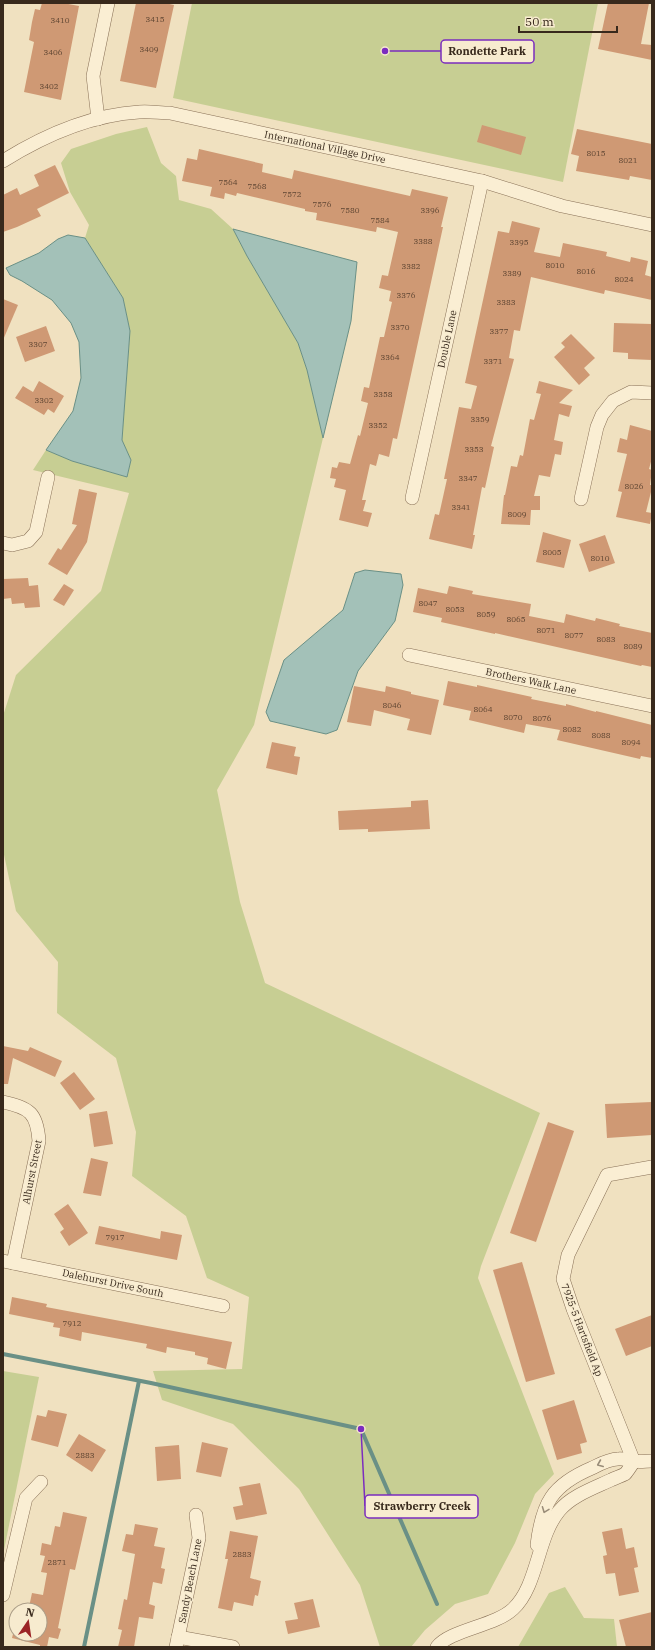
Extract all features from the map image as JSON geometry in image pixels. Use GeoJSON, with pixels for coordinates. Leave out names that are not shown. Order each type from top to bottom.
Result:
{"type":"FeatureCollection","features":[{"type":"Feature","properties":{"kind":"street"},"geometry":{"type":"LineString","coordinates":[[98,118],[93,76],[108,3]]}},
{"type":"Feature","properties":{"kind":"street","name":"International Village Drive"},"geometry":{"type":"LineString","coordinates":[[3,161],[25,147],[61,131],[98,118],[139,112],[170,113],[482,181],[562,206],[652,226]]}},
{"type":"Feature","properties":{"kind":"street","name":"Double Lane"},"geometry":{"type":"LineString","coordinates":[[412,498],[482,181]]}},
{"type":"Feature","properties":{"kind":"street"},"geometry":{"type":"LineString","coordinates":[[581,499],[597,427],[602,415],[613,401],[631,392],[652,392]]}},
{"type":"Feature","properties":{"kind":"street"},"geometry":{"type":"LineString","coordinates":[[3,543],[12,545],[28,541],[36,532],[48,477]]}},
{"type":"Feature","properties":{"kind":"street","name":"Brothers Walk Lane"},"geometry":{"type":"LineString","coordinates":[[410,655],[652,706]]}},
{"type":"Feature","properties":{"kind":"street","name":"Alhurst Street"},"geometry":{"type":"LineString","coordinates":[[3,1102],[16,1105],[29,1111],[38,1124],[39,1141],[8,1262]]}},
{"type":"Feature","properties":{"kind":"street","name":"7925-5 Hartsfield Ap"},"geometry":{"type":"LineString","coordinates":[[634,1462],[573,1309],[563,1279],[568,1255],[607,1175],[652,1167]]}},
{"type":"Feature","properties":{"kind":"street","name":"Dalehurst Drive South"},"geometry":{"type":"LineString","coordinates":[[8,1262],[223,1306]]}},
{"type":"Feature","properties":{"kind":"street"},"geometry":{"type":"LineString","coordinates":[[535,1565],[539,1528],[544,1512],[551,1496],[561,1485],[581,1473],[609,1460],[619,1458],[634,1462],[652,1461]]}},
{"type":"Feature","properties":{"kind":"street"},"geometry":{"type":"LineString","coordinates":[[437,1647],[440,1643],[495,1620],[512,1610],[526,1593],[548,1529],[559,1511],[572,1499],[625,1473],[634,1462]]}},
{"type":"Feature","properties":{"kind":"street"},"geometry":{"type":"LineString","coordinates":[[3,1596],[26,1498],[41,1482]]}},
{"type":"Feature","properties":{"kind":"street","name":"Sandy Beach Lane"},"geometry":{"type":"LineString","coordinates":[[177,1642],[199,1538],[196,1515]]}},
{"type":"Feature","properties":{"kind":"street"},"geometry":{"type":"LineString","coordinates":[[177,1642],[233,1647]]}},
{"type":"Feature","properties":{"kind":"green space"},"geometry":{"type":"Polygon","coordinates":[[[192,3],[598,3],[563,182],[173,98],[192,3]]]}},
{"type":"Feature","properties":{"kind":"green space"},"geometry":{"type":"Polygon","coordinates":[[[147,127],[161,163],[176,176],[179,200],[211,209],[233,229],[247,256],[298,343],[307,370],[323,438],[254,725],[217,790],[240,902],[265,983],[540,1113],[481,1266],[478,1278],[554,1474],[535,1494],[515,1543],[488,1594],[455,1604],[425,1630],[411,1647],[380,1647],[360,1585],[299,1489],[233,1424],[162,1400],[153,1371],[242,1369],[249,1297],[207,1278],[186,1216],[132,1176],[136,1132],[116,1058],[57,1013],[58,962],[16,911],[3,850],[3,716],[16,675],[101,591],[129,493],[33,470],[46,450],[72,461],[127,477],[131,460],[122,440],[130,331],[123,298],[85,238],[89,225],[70,192],[61,163],[71,149],[116,134],[147,127]]]}},
{"type":"Feature","properties":{"kind":"green space"},"geometry":{"type":"Polygon","coordinates":[[[3,1371],[39,1377],[3,1555],[3,1371]]]}},
{"type":"Feature","properties":{"kind":"green space"},"geometry":{"type":"Polygon","coordinates":[[[565,1587],[584,1618],[614,1619],[617,1647],[518,1647],[549,1593],[565,1587]]]}},
{"type":"Feature","properties":{"kind":"water"},"geometry":{"type":"Polygon","coordinates":[[[233,229],[357,262],[351,321],[323,438],[307,370],[298,343],[247,256],[233,229]]]}},
{"type":"Feature","properties":{"kind":"water"},"geometry":{"type":"Polygon","coordinates":[[[68,235],[85,238],[123,298],[130,331],[122,440],[131,460],[127,477],[72,461],[46,450],[73,411],[81,378],[79,342],[71,323],[52,300],[10,275],[6,268],[39,253],[58,239],[68,235]]]}},
{"type":"Feature","properties":{"kind":"water"},"geometry":{"type":"Polygon","coordinates":[[[365,570],[401,574],[403,585],[395,621],[358,671],[337,730],[326,734],[270,721],[266,712],[284,660],[343,610],[355,573],[365,570]]]}},
{"type":"Feature","properties":{"kind":"building"},"geometry":{"type":"Polygon","coordinates":[[[42,3],[63,3],[79,6],[61,100],[24,92],[34,42],[29,40],[32,22],[35,9],[40,10],[42,3]]]}},
{"type":"Feature","properties":{"kind":"building"},"geometry":{"type":"Polygon","coordinates":[[[136,3],[165,3],[174,5],[156,88],[120,81],[136,3]]]}},
{"type":"Feature","properties":{"kind":"building"},"geometry":{"type":"Polygon","coordinates":[[[608,3],[649,3],[641,44],[652,45],[652,60],[598,49],[608,3]]]}},
{"type":"Feature","properties":{"kind":"building"},"geometry":{"type":"Polygon","coordinates":[[[482,125],[526,137],[521,155],[477,142],[482,125]]]}},
{"type":"Feature","properties":{"kind":"building"},"geometry":{"type":"Polygon","coordinates":[[[577,129],[652,144],[652,180],[630,176],[629,180],[576,171],[579,156],[571,154],[577,129]]]}},
{"type":"Feature","properties":{"kind":"building"},"geometry":{"type":"Polygon","coordinates":[[[199,149],[263,164],[262,172],[292,179],[294,170],[410,196],[412,189],[448,197],[441,227],[443,227],[397,439],[393,438],[389,457],[379,454],[376,466],[370,464],[362,500],[366,500],[363,511],[372,513],[368,527],[339,520],[346,490],[334,487],[336,479],[330,478],[332,467],[337,468],[339,462],[350,464],[358,435],[360,436],[368,403],[361,401],[364,387],[369,388],[380,337],[384,337],[392,302],[389,301],[391,291],[379,288],[382,275],[388,276],[398,232],[377,227],[376,232],[316,220],[317,213],[237,193],[236,196],[225,193],[224,199],[210,196],[212,187],[182,181],[187,158],[197,160],[199,149]]]}},
{"type":"Feature","properties":{"kind":"building"},"geometry":{"type":"Polygon","coordinates":[[[55,165],[69,193],[37,209],[41,216],[3,232],[3,195],[17,188],[20,195],[39,186],[34,175],[55,165]]]}},
{"type":"Feature","properties":{"kind":"building"},"geometry":{"type":"Polygon","coordinates":[[[512,221],[540,228],[534,252],[560,257],[563,243],[607,252],[606,256],[630,262],[631,257],[648,261],[645,275],[652,277],[652,300],[605,290],[604,294],[531,277],[520,331],[514,330],[509,358],[514,359],[491,446],[494,447],[485,488],[482,487],[473,535],[475,535],[472,549],[429,539],[435,514],[439,515],[447,479],[444,479],[459,407],[471,409],[477,386],[465,383],[498,231],[509,233],[512,221]]]}},
{"type":"Feature","properties":{"kind":"building"},"geometry":{"type":"Polygon","coordinates":[[[3,299],[18,305],[3,340],[3,299]]]}},
{"type":"Feature","properties":{"kind":"building"},"geometry":{"type":"Polygon","coordinates":[[[614,323],[652,324],[652,360],[628,359],[628,353],[613,352],[614,323]]]}},
{"type":"Feature","properties":{"kind":"building"},"geometry":{"type":"Polygon","coordinates":[[[46,326],[55,351],[25,362],[16,337],[46,326]]]}},
{"type":"Feature","properties":{"kind":"building"},"geometry":{"type":"Polygon","coordinates":[[[571,334],[595,358],[584,368],[590,375],[579,385],[554,357],[565,347],[561,343],[571,334]]]}},
{"type":"Feature","properties":{"kind":"building"},"geometry":{"type":"Polygon","coordinates":[[[39,381],[64,396],[54,413],[48,409],[44,415],[15,398],[23,386],[33,392],[39,381]]]}},
{"type":"Feature","properties":{"kind":"building"},"geometry":{"type":"Polygon","coordinates":[[[539,381],[573,390],[559,403],[572,406],[569,417],[559,414],[554,440],[563,442],[561,455],[555,454],[550,477],[539,475],[534,496],[540,496],[540,510],[531,510],[530,525],[501,524],[504,495],[511,466],[517,467],[520,455],[523,456],[530,419],[534,420],[541,394],[536,393],[539,381]]]}},
{"type":"Feature","properties":{"kind":"building"},"geometry":{"type":"Polygon","coordinates":[[[630,425],[652,431],[652,458],[649,469],[652,470],[650,485],[652,485],[652,488],[646,512],[652,513],[650,524],[616,517],[622,492],[618,491],[627,454],[617,452],[620,438],[627,440],[630,425]]]}},
{"type":"Feature","properties":{"kind":"building"},"geometry":{"type":"Polygon","coordinates":[[[79,489],[97,493],[87,542],[67,575],[48,564],[58,548],[61,550],[77,525],[72,524],[79,489]]]}},
{"type":"Feature","properties":{"kind":"building"},"geometry":{"type":"Polygon","coordinates":[[[543,532],[571,540],[564,568],[536,562],[543,532]]]}},
{"type":"Feature","properties":{"kind":"building"},"geometry":{"type":"Polygon","coordinates":[[[605,535],[615,563],[589,572],[579,544],[605,535]]]}},
{"type":"Feature","properties":{"kind":"building"},"geometry":{"type":"Polygon","coordinates":[[[28,578],[29,586],[38,585],[40,607],[25,608],[24,603],[12,604],[11,598],[3,599],[3,579],[28,578]]]}},
{"type":"Feature","properties":{"kind":"building"},"geometry":{"type":"Polygon","coordinates":[[[64,584],[74,590],[64,606],[53,600],[64,584]]]}},
{"type":"Feature","properties":{"kind":"building"},"geometry":{"type":"Polygon","coordinates":[[[449,586],[473,591],[472,594],[531,604],[529,616],[564,623],[566,614],[595,621],[596,618],[620,624],[619,626],[652,633],[652,667],[641,666],[441,622],[442,618],[413,612],[418,588],[447,594],[449,586]]]}},
{"type":"Feature","properties":{"kind":"building"},"geometry":{"type":"Polygon","coordinates":[[[448,681],[477,687],[477,685],[532,697],[531,699],[566,706],[566,704],[652,725],[652,758],[641,756],[640,759],[557,740],[560,730],[526,724],[524,733],[469,720],[471,711],[443,705],[448,681]]]}},
{"type":"Feature","properties":{"kind":"building"},"geometry":{"type":"Polygon","coordinates":[[[354,686],[385,692],[386,686],[411,692],[411,694],[439,700],[431,735],[407,730],[410,719],[374,710],[371,726],[347,722],[354,686]]]}},
{"type":"Feature","properties":{"kind":"building"},"geometry":{"type":"Polygon","coordinates":[[[272,742],[296,747],[294,756],[300,757],[297,775],[266,768],[272,742]]]}},
{"type":"Feature","properties":{"kind":"building"},"geometry":{"type":"Polygon","coordinates":[[[428,800],[430,829],[368,832],[368,829],[339,830],[338,811],[411,807],[411,801],[428,800]]]}},
{"type":"Feature","properties":{"kind":"building"},"geometry":{"type":"Polygon","coordinates":[[[3,1046],[28,1051],[30,1047],[62,1061],[55,1077],[13,1058],[8,1084],[3,1084],[3,1046]]]}},
{"type":"Feature","properties":{"kind":"building"},"geometry":{"type":"Polygon","coordinates":[[[74,1072],[95,1099],[80,1110],[60,1083],[74,1072]]]}},
{"type":"Feature","properties":{"kind":"building"},"geometry":{"type":"Polygon","coordinates":[[[652,1102],[652,1135],[607,1138],[605,1104],[652,1102]]]}},
{"type":"Feature","properties":{"kind":"building"},"geometry":{"type":"Polygon","coordinates":[[[107,1111],[113,1144],[94,1147],[89,1114],[107,1111]]]}},
{"type":"Feature","properties":{"kind":"building"},"geometry":{"type":"Polygon","coordinates":[[[548,1122],[574,1131],[536,1242],[510,1233],[548,1122]]]}},
{"type":"Feature","properties":{"kind":"building"},"geometry":{"type":"Polygon","coordinates":[[[91,1158],[108,1162],[101,1196],[83,1193],[91,1158]]]}},
{"type":"Feature","properties":{"kind":"building"},"geometry":{"type":"Polygon","coordinates":[[[68,1204],[88,1233],[69,1246],[60,1232],[64,1229],[54,1214],[68,1204]]]}},
{"type":"Feature","properties":{"kind":"building"},"geometry":{"type":"Polygon","coordinates":[[[99,1226],[160,1239],[161,1231],[182,1235],[177,1260],[95,1244],[99,1226]]]}},
{"type":"Feature","properties":{"kind":"building"},"geometry":{"type":"Polygon","coordinates":[[[522,1262],[555,1374],[526,1382],[493,1270],[522,1262]]]}},
{"type":"Feature","properties":{"kind":"building"},"geometry":{"type":"Polygon","coordinates":[[[12,1297],[47,1304],[46,1307],[232,1342],[226,1369],[207,1364],[208,1358],[195,1355],[195,1352],[167,1347],[166,1353],[146,1348],[147,1344],[82,1332],[81,1341],[59,1336],[60,1328],[53,1327],[54,1323],[9,1314],[12,1297]]]}},
{"type":"Feature","properties":{"kind":"building"},"geometry":{"type":"Polygon","coordinates":[[[652,1315],[652,1346],[626,1356],[615,1329],[652,1315]]]}},
{"type":"Feature","properties":{"kind":"building"},"geometry":{"type":"Polygon","coordinates":[[[574,1400],[587,1442],[580,1444],[582,1453],[557,1460],[542,1410],[574,1400]]]}},
{"type":"Feature","properties":{"kind":"building"},"geometry":{"type":"Polygon","coordinates":[[[48,1410],[67,1414],[58,1447],[31,1440],[37,1415],[46,1417],[48,1410]]]}},
{"type":"Feature","properties":{"kind":"building"},"geometry":{"type":"Polygon","coordinates":[[[79,1434],[106,1450],[92,1472],[66,1455],[79,1434]]]}},
{"type":"Feature","properties":{"kind":"building"},"geometry":{"type":"Polygon","coordinates":[[[202,1442],[228,1448],[221,1477],[196,1472],[202,1442]]]}},
{"type":"Feature","properties":{"kind":"building"},"geometry":{"type":"Polygon","coordinates":[[[179,1445],[181,1479],[157,1481],[155,1447],[179,1445]]]}},
{"type":"Feature","properties":{"kind":"building"},"geometry":{"type":"Polygon","coordinates":[[[260,1483],[267,1514],[236,1520],[233,1507],[243,1505],[239,1487],[260,1483]]]}},
{"type":"Feature","properties":{"kind":"building"},"geometry":{"type":"Polygon","coordinates":[[[63,1512],[87,1517],[75,1570],[70,1569],[58,1628],[61,1629],[58,1639],[49,1637],[48,1642],[48,1602],[30,1602],[32,1593],[43,1595],[47,1573],[41,1572],[45,1556],[40,1555],[42,1543],[51,1545],[55,1526],[60,1527],[63,1512]]]}},
{"type":"Feature","properties":{"kind":"building"},"geometry":{"type":"Polygon","coordinates":[[[135,1524],[158,1528],[154,1546],[165,1548],[161,1568],[165,1569],[162,1584],[153,1582],[149,1604],[155,1606],[153,1619],[139,1617],[134,1647],[118,1647],[122,1630],[118,1629],[124,1599],[127,1600],[135,1554],[122,1551],[126,1534],[133,1535],[135,1524]]]}},
{"type":"Feature","properties":{"kind":"building"},"geometry":{"type":"Polygon","coordinates":[[[622,1528],[626,1549],[634,1547],[638,1567],[634,1568],[639,1592],[619,1596],[615,1573],[606,1574],[603,1556],[607,1555],[602,1532],[622,1528]]]}},
{"type":"Feature","properties":{"kind":"building"},"geometry":{"type":"Polygon","coordinates":[[[230,1531],[258,1536],[250,1578],[261,1581],[258,1596],[255,1595],[253,1606],[234,1602],[232,1611],[218,1608],[228,1559],[225,1559],[230,1531]]]}},
{"type":"Feature","properties":{"kind":"building"},"geometry":{"type":"Polygon","coordinates":[[[313,1599],[320,1627],[288,1634],[285,1621],[298,1619],[294,1603],[313,1599]]]}},
{"type":"Feature","properties":{"kind":"building"},"geometry":{"type":"Polygon","coordinates":[[[652,1612],[652,1647],[626,1647],[619,1620],[652,1612]]]}},
{"type":"Feature","properties":{"kind":"building"},"geometry":{"type":"Polygon","coordinates":[[[28,1642],[48,1642],[47,1647],[40,1647],[40,1645],[28,1642]]]}},
{"type":"Feature","properties":{"kind":"waterway"},"geometry":{"type":"LineString","coordinates":[[3,1354],[151,1383],[361,1429],[437,1604]]}},
{"type":"Feature","properties":{"kind":"waterway"},"geometry":{"type":"LineString","coordinates":[[84,1647],[139,1381]]}},
{"type":"Feature","properties":{"kind":"place","name":"Rondette Park"},"geometry":{"type":"Point","coordinates":[385,51]}},
{"type":"Feature","properties":{"kind":"place","name":"Strawberry Creek"},"geometry":{"type":"Point","coordinates":[361,1429]}}]}
